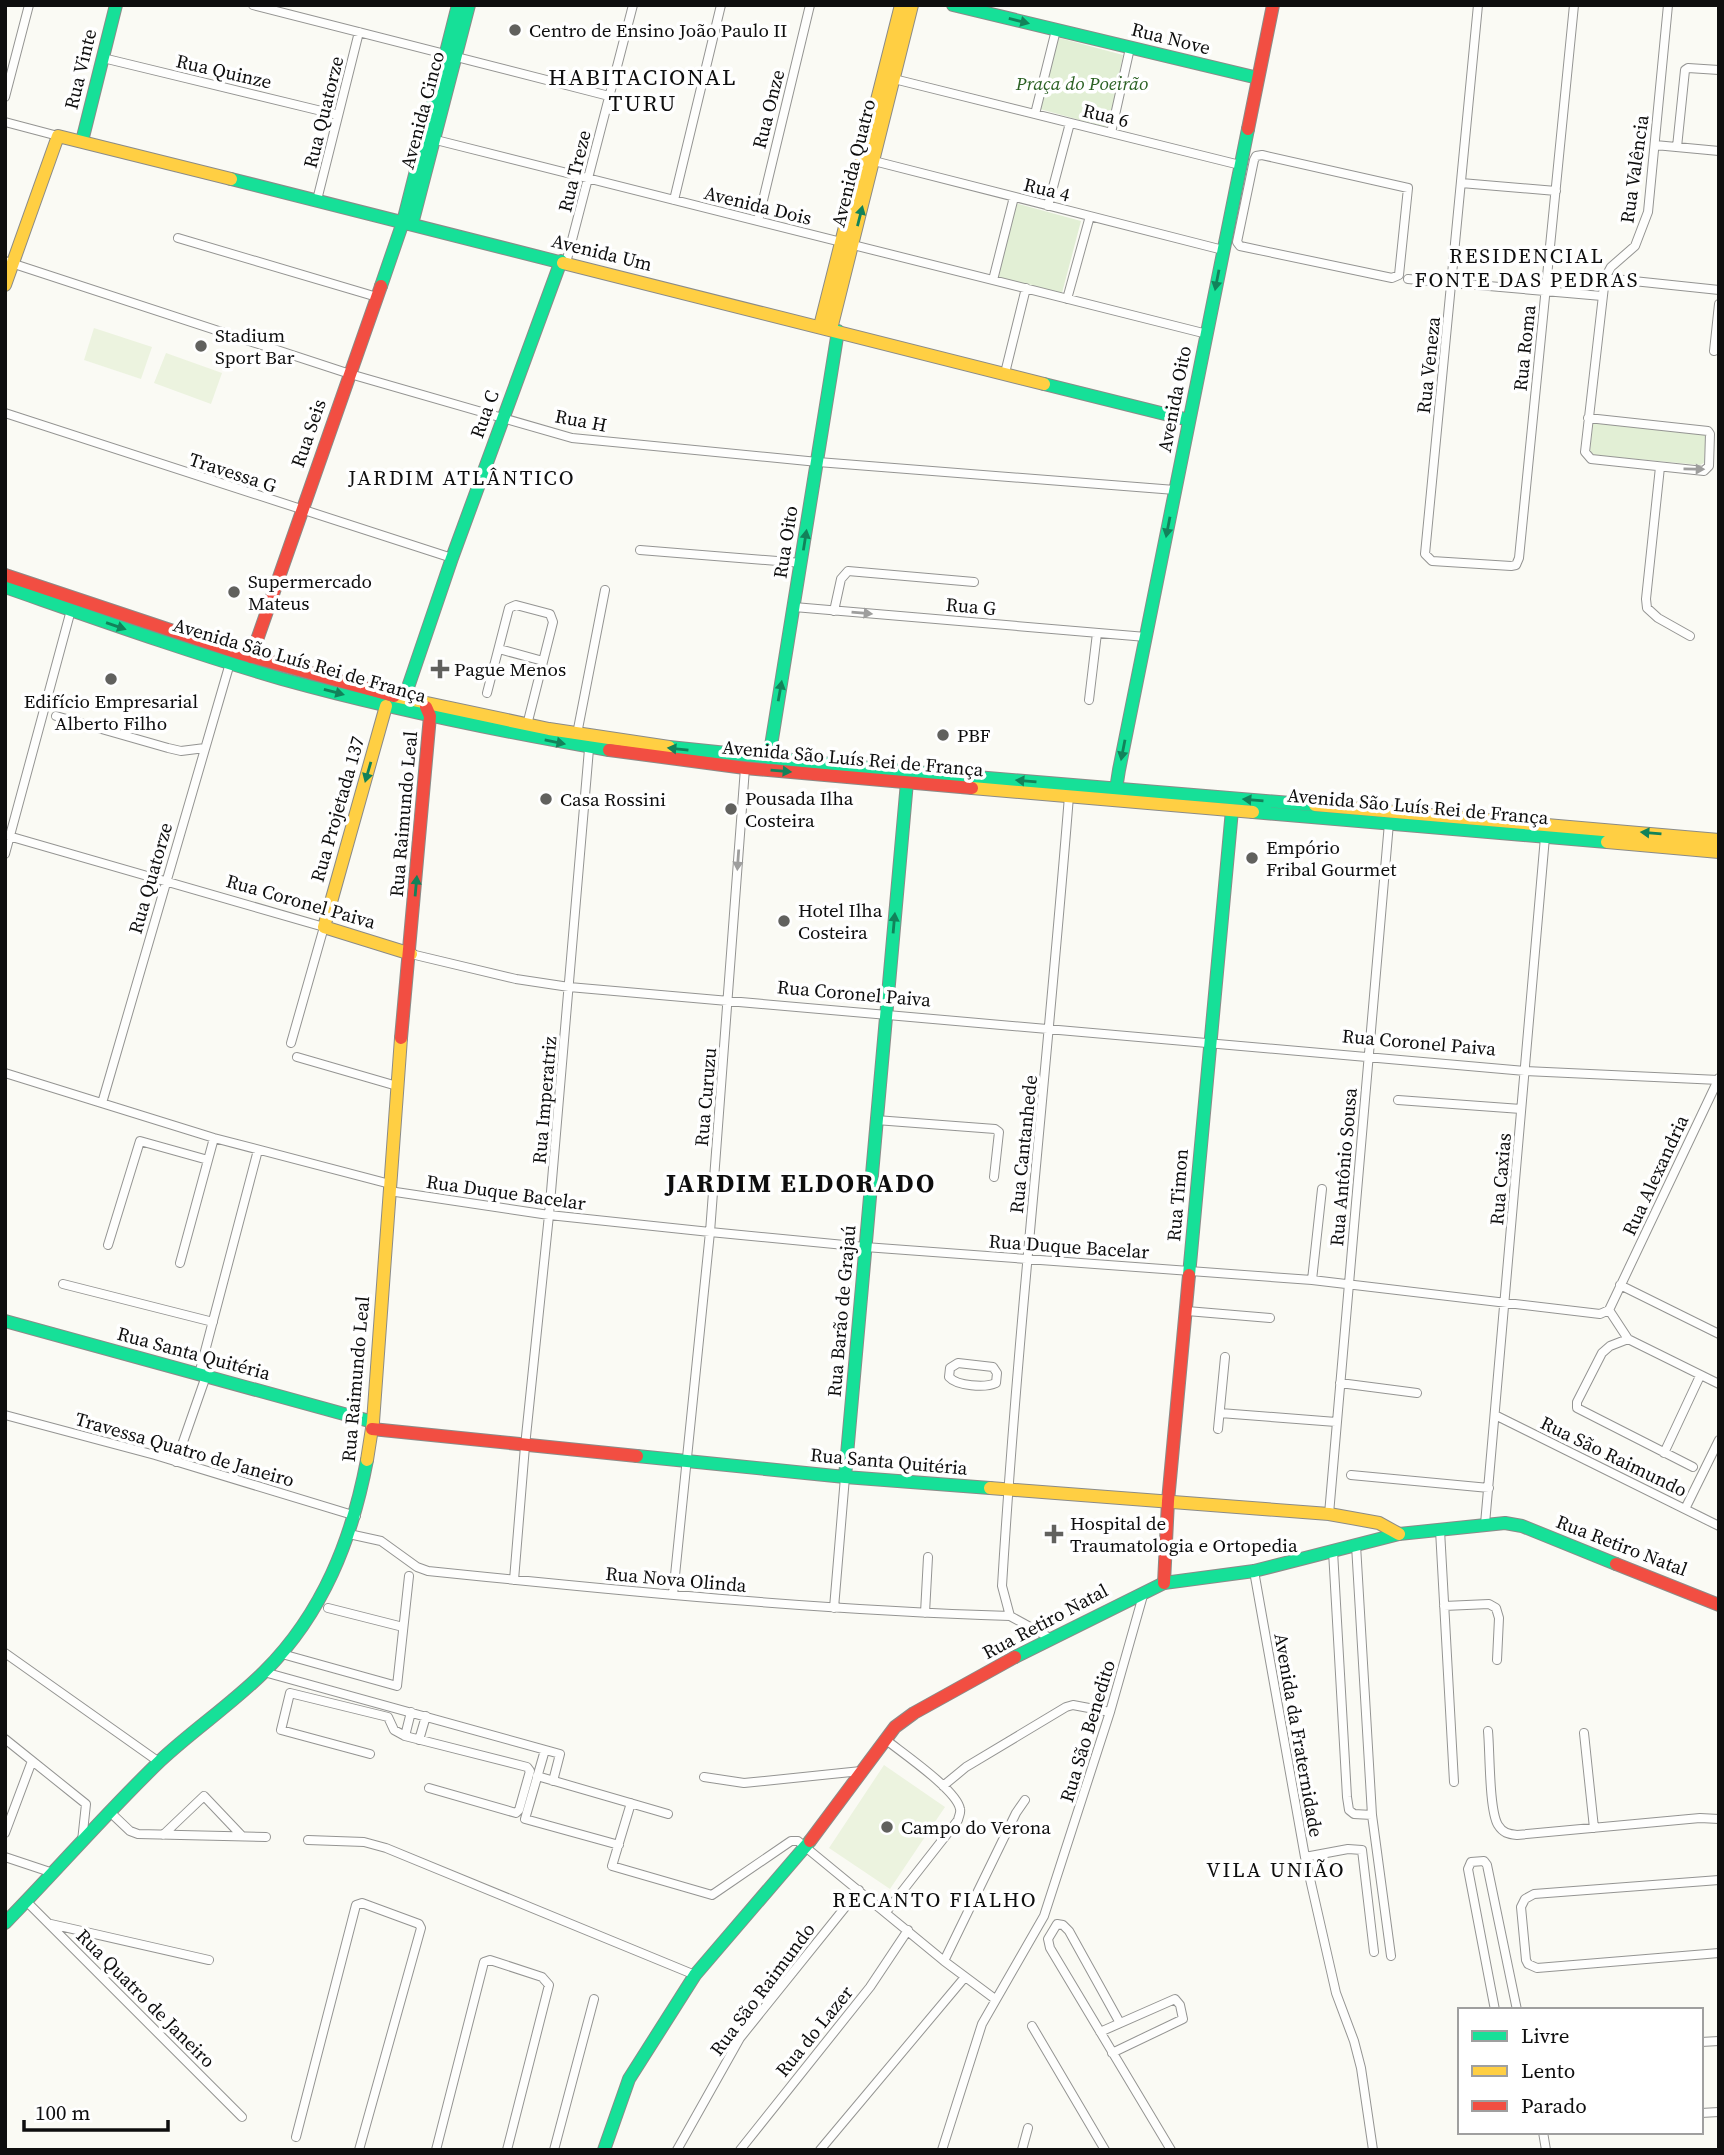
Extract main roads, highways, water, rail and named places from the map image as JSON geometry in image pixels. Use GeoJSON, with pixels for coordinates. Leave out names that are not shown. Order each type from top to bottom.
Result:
{"type":"FeatureCollection","features":[{"type":"Feature","properties":{"kind":"place","name":"Centro de Ensino João Paulo II"},"geometry":{"type":"Point","coordinates":[515,30]}},
{"type":"Feature","properties":{"kind":"place","name":"Stadium Sport Bar"},"geometry":{"type":"Point","coordinates":[201,346]}},
{"type":"Feature","properties":{"kind":"place","name":"Supermercado Mateus"},"geometry":{"type":"Point","coordinates":[234,592]}},
{"type":"Feature","properties":{"kind":"place","name":"Pague Menos"},"geometry":{"type":"Point","coordinates":[440,669]}},
{"type":"Feature","properties":{"kind":"place","name":"Edifício Empresarial Alberto Filho"},"geometry":{"type":"Point","coordinates":[111,679]}},
{"type":"Feature","properties":{"kind":"place","name":"PBF"},"geometry":{"type":"Point","coordinates":[943,735]}},
{"type":"Feature","properties":{"kind":"place","name":"Casa Rossini"},"geometry":{"type":"Point","coordinates":[546,799]}},
{"type":"Feature","properties":{"kind":"place","name":"Pousada Ilha Costeira"},"geometry":{"type":"Point","coordinates":[731,809]}},
{"type":"Feature","properties":{"kind":"place","name":"Empório Fribal Gourmet"},"geometry":{"type":"Point","coordinates":[1252,858]}},
{"type":"Feature","properties":{"kind":"place","name":"Hotel Ilha Costeira"},"geometry":{"type":"Point","coordinates":[784,921]}},
{"type":"Feature","properties":{"kind":"place","name":"Hospital de Traumatologia e Ortopedia"},"geometry":{"type":"Point","coordinates":[1054,1534]}},
{"type":"Feature","properties":{"kind":"place","name":"Campo do Verona"},"geometry":{"type":"Point","coordinates":[887,1827]}},
{"type":"Feature","properties":{"kind":"district","name":"HABITACIONAL TURU"},"geometry":{"type":"Point","coordinates":[643,90]}},
{"type":"Feature","properties":{"kind":"district","name":"RESIDENCIAL FONTE DAS PEDRAS"},"geometry":{"type":"Point","coordinates":[1527,267]}},
{"type":"Feature","properties":{"kind":"district","name":"JARDIM ATLÂNTICO"},"geometry":{"type":"Point","coordinates":[462,477]}},
{"type":"Feature","properties":{"kind":"district","name":"JARDIM ELDORADO"},"geometry":{"type":"Point","coordinates":[801,1183]}},
{"type":"Feature","properties":{"kind":"district","name":"VILA UNIÃO"},"geometry":{"type":"Point","coordinates":[1276,1869]}},
{"type":"Feature","properties":{"kind":"district","name":"RECANTO FIALHO"},"geometry":{"type":"Point","coordinates":[935,1899]}},
{"type":"Feature","properties":{"kind":"park label","name":"Praça do Poeirão"},"geometry":{"type":"Point","coordinates":[1082,83]}}]}
